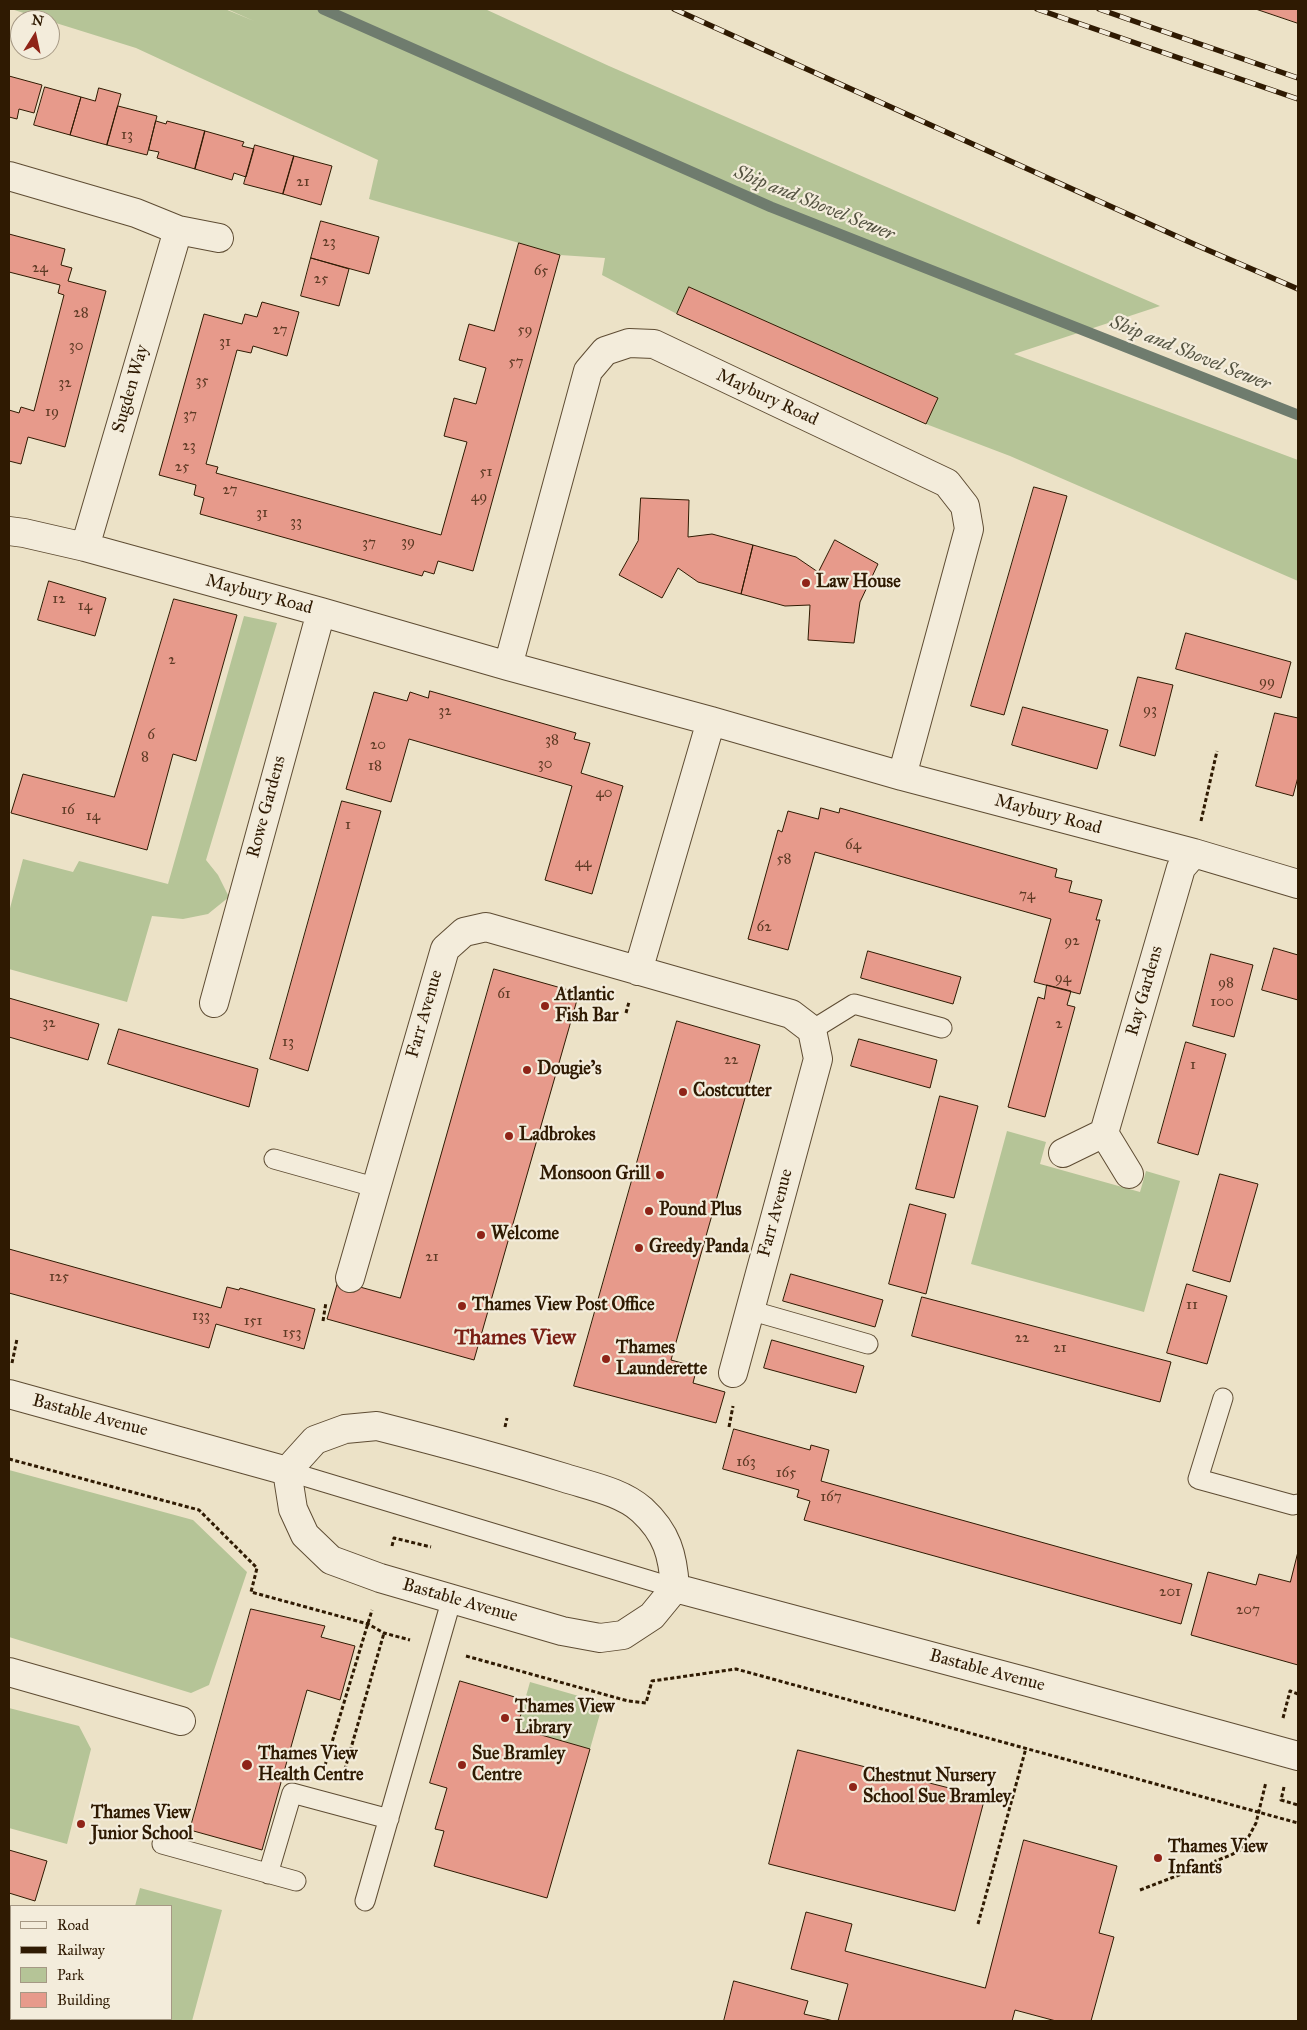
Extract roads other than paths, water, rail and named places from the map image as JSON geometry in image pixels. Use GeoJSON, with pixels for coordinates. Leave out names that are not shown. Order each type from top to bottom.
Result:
{"type":"FeatureCollection","features":[{"type":"Feature","properties":{"kind":"street"},"geometry":{"type":"LineString","coordinates":[[9,176],[136,212],[178,230],[219,238]]}},
{"type":"Feature","properties":{"kind":"street","name":"Sugden Way"},"geometry":{"type":"LineString","coordinates":[[85,548],[178,230]]}},
{"type":"Feature","properties":{"kind":"street","name":"Maybury Road"},"geometry":{"type":"LineString","coordinates":[[508,666],[588,371],[605,351],[629,343],[654,344],[947,483],[965,506],[968,529],[902,776]]}},
{"type":"Feature","properties":{"kind":"street","name":"Maybury Road"},"geometry":{"type":"LineString","coordinates":[[9,531],[85,548],[321,612],[902,776],[1194,853],[1298,884]]}},
{"type":"Feature","properties":{"kind":"street","name":"Rowe Gardens"},"geometry":{"type":"LineString","coordinates":[[214,1003],[321,612]]}},
{"type":"Feature","properties":{"kind":"street"},"geometry":{"type":"LineString","coordinates":[[638,971],[711,721]]}},
{"type":"Feature","properties":{"kind":"street","name":"Ray Gardens"},"geometry":{"type":"LineString","coordinates":[[1104,1133],[1181,868],[1194,853]]}},
{"type":"Feature","properties":{"kind":"street","name":"Farr Avenue"},"geometry":{"type":"LineString","coordinates":[[350,1278],[374,1187],[445,949],[464,932],[486,927],[791,1014],[812,1030],[818,1059],[733,1373]]}},
{"type":"Feature","properties":{"kind":"street"},"geometry":{"type":"LineString","coordinates":[[1063,1153],[1104,1133],[1129,1174]]}},
{"type":"Feature","properties":{"kind":"street","name":"Bastable Avenue"},"geometry":{"type":"LineString","coordinates":[[9,1394],[287,1471],[293,1509],[305,1535],[331,1560],[380,1578],[562,1631],[600,1638],[623,1635],[652,1616],[675,1588],[1298,1756]]}},
{"type":"Feature","properties":{"kind":"street"},"geometry":{"type":"LineString","coordinates":[[287,1471],[315,1440],[345,1429],[377,1426],[497,1457],[615,1494],[641,1509],[664,1535],[674,1563],[675,1588]]}},
{"type":"Feature","properties":{"kind":"street"},"geometry":{"type":"LineString","coordinates":[[9,1672],[181,1720]]}},
{"type":"Feature","properties":{"kind":"lane"},"geometry":{"type":"LineString","coordinates":[[812,1030],[854,1004],[942,1028]]}},
{"type":"Feature","properties":{"kind":"lane"},"geometry":{"type":"LineString","coordinates":[[274,1159],[374,1187]]}},
{"type":"Feature","properties":{"kind":"lane"},"geometry":{"type":"LineString","coordinates":[[749,1310],[868,1344]]}},
{"type":"Feature","properties":{"kind":"lane"},"geometry":{"type":"LineString","coordinates":[[1223,1398],[1198,1479],[1293,1505],[1298,1504]]}},
{"type":"Feature","properties":{"kind":"lane","name":"Bastable Avenue"},"geometry":{"type":"LineString","coordinates":[[287,1471],[675,1588]]}},
{"type":"Feature","properties":{"kind":"lane"},"geometry":{"type":"LineString","coordinates":[[365,1901],[452,1598]]}},
{"type":"Feature","properties":{"kind":"lane"},"geometry":{"type":"LineString","coordinates":[[268,1874],[292,1793],[389,1819]]}},
{"type":"Feature","properties":{"kind":"lane"},"geometry":{"type":"LineString","coordinates":[[162,1844],[296,1881]]}},
{"type":"Feature","properties":{"kind":"waterway","name":"Ship and Shovel Sewer"},"geometry":{"type":"LineString","coordinates":[[323,9],[771,207],[1298,415]]}},
{"type":"Feature","properties":{"kind":"railway"},"geometry":{"type":"LineString","coordinates":[[674,9],[1196,245],[1298,289]]}},
{"type":"Feature","properties":{"kind":"railway"},"geometry":{"type":"LineString","coordinates":[[1037,9],[1298,99]]}},
{"type":"Feature","properties":{"kind":"railway"},"geometry":{"type":"LineString","coordinates":[[1099,9],[1298,78]]}},
{"type":"Feature","properties":{"kind":"place","name":"Law House"},"geometry":{"type":"Point","coordinates":[806,583]}},
{"type":"Feature","properties":{"kind":"place","name":"Atlantic Fish Bar"},"geometry":{"type":"Point","coordinates":[545,1006]}},
{"type":"Feature","properties":{"kind":"place","name":"Dougie's"},"geometry":{"type":"Point","coordinates":[527,1070]}},
{"type":"Feature","properties":{"kind":"place","name":"Costcutter"},"geometry":{"type":"Point","coordinates":[683,1092]}},
{"type":"Feature","properties":{"kind":"place","name":"Ladbrokes"},"geometry":{"type":"Point","coordinates":[509,1136]}},
{"type":"Feature","properties":{"kind":"place","name":"Monsoon Grill"},"geometry":{"type":"Point","coordinates":[660,1175]}},
{"type":"Feature","properties":{"kind":"place","name":"Pound Plus"},"geometry":{"type":"Point","coordinates":[649,1211]}},
{"type":"Feature","properties":{"kind":"place","name":"Welcome"},"geometry":{"type":"Point","coordinates":[481,1235]}},
{"type":"Feature","properties":{"kind":"place","name":"Greedy Panda"},"geometry":{"type":"Point","coordinates":[639,1248]}},
{"type":"Feature","properties":{"kind":"place","name":"Thames View Post Office"},"geometry":{"type":"Point","coordinates":[462,1306]}},
{"type":"Feature","properties":{"kind":"place","name":"Thames Launderette"},"geometry":{"type":"Point","coordinates":[606,1359]}},
{"type":"Feature","properties":{"kind":"place","name":"Thames View Library"},"geometry":{"type":"Point","coordinates":[505,1718]}},
{"type":"Feature","properties":{"kind":"place","name":"Thames View Health Centre"},"geometry":{"type":"Point","coordinates":[247,1765]}},
{"type":"Feature","properties":{"kind":"place","name":"Sue Bramley Centre"},"geometry":{"type":"Point","coordinates":[462,1765]}},
{"type":"Feature","properties":{"kind":"place","name":"Chestnut Nursery School Sue Bramley"},"geometry":{"type":"Point","coordinates":[853,1787]}},
{"type":"Feature","properties":{"kind":"place","name":"Thames View Junior School"},"geometry":{"type":"Point","coordinates":[81,1824]}},
{"type":"Feature","properties":{"kind":"place","name":"Thames View Infants"},"geometry":{"type":"Point","coordinates":[1158,1858]}},
{"type":"Feature","properties":{"kind":"district","name":"Thames View"},"geometry":{"type":"Point","coordinates":[515,1339]}}]}
